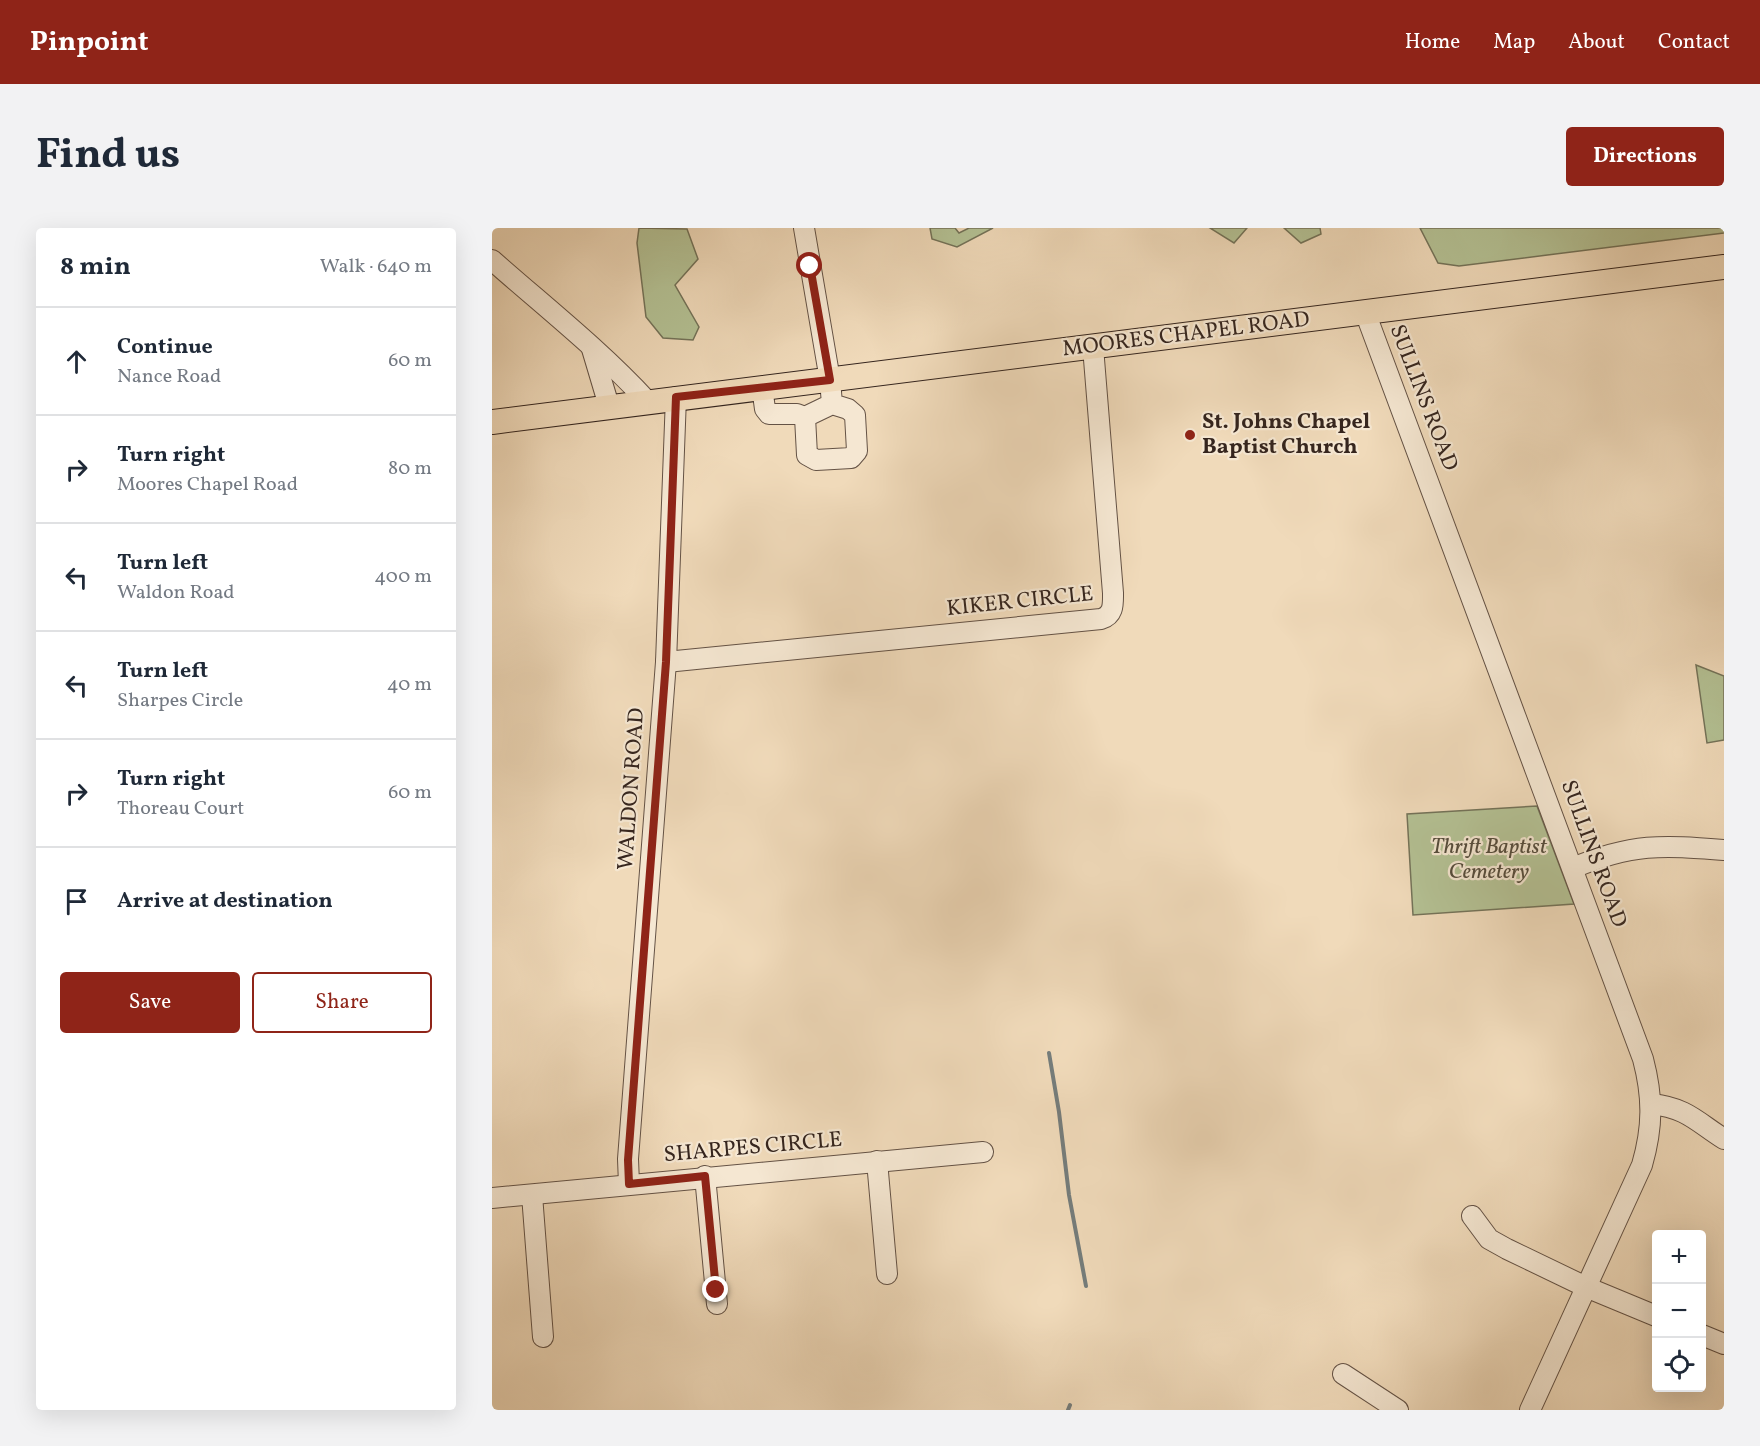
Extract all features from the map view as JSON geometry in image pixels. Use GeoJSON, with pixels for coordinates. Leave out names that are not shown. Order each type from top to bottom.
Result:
{"type":"FeatureCollection","features":[{"type":"Feature","properties":{"kind":"main road","name":"MOORES CHAPEL ROAD"},"geometry":{"type":"LineString","coordinates":[[492,422],[676,397],[830,380],[1724,267]]}},
{"type":"Feature","properties":{"kind":"street"},"geometry":{"type":"LineString","coordinates":[[804,228],[832,404]]}},
{"type":"Feature","properties":{"kind":"street"},"geometry":{"type":"LineString","coordinates":[[492,260],[592,349],[608,359],[647,401]]}},
{"type":"Feature","properties":{"kind":"street","name":"SULLINS ROAD"},"geometry":{"type":"LineString","coordinates":[[1365,312],[1643,1059],[1652,1104],[1650,1134],[1642,1165],[1530,1410]]}},
{"type":"Feature","properties":{"kind":"street","name":"KIKER CIRCLE"},"geometry":{"type":"LineString","coordinates":[[666,662],[1101,619],[1109,615],[1113,610],[1112,583],[1093,347]]}},
{"type":"Feature","properties":{"kind":"street"},"geometry":{"type":"LineString","coordinates":[[592,349],[609,406]]}},
{"type":"Feature","properties":{"kind":"street"},"geometry":{"type":"LineString","coordinates":[[762,387],[765,409],[769,414],[797,414],[805,417],[832,404],[848,409],[855,415],[857,451],[851,458],[816,460],[807,455],[805,417]]}},
{"type":"Feature","properties":{"kind":"street","name":"WALDON ROAD"},"geometry":{"type":"LineString","coordinates":[[629,1184],[628,1160],[666,662],[676,397]]}},
{"type":"Feature","properties":{"kind":"street"},"geometry":{"type":"LineString","coordinates":[[1573,868],[1622,849],[1642,846],[1668,845],[1724,850]]}},
{"type":"Feature","properties":{"kind":"street"},"geometry":{"type":"LineString","coordinates":[[1652,1104],[1673,1106],[1693,1116],[1724,1139]]}},
{"type":"Feature","properties":{"kind":"street","name":"SHARPES CIRCLE"},"geometry":{"type":"LineString","coordinates":[[492,1198],[705,1176],[982,1152]]}},
{"type":"Feature","properties":{"kind":"street"},"geometry":{"type":"LineString","coordinates":[[877,1161],[887,1274]]}},
{"type":"Feature","properties":{"kind":"street"},"geometry":{"type":"LineString","coordinates":[[705,1176],[717,1304]]}},
{"type":"Feature","properties":{"kind":"street"},"geometry":{"type":"LineString","coordinates":[[532,1195],[543,1337]]}},
{"type":"Feature","properties":{"kind":"street"},"geometry":{"type":"LineString","coordinates":[[1472,1216],[1488,1239],[1586,1287],[1652,1314]]}},
{"type":"Feature","properties":{"kind":"street"},"geometry":{"type":"LineString","coordinates":[[1706,1337],[1724,1344]]}},
{"type":"Feature","properties":{"kind":"street"},"geometry":{"type":"LineString","coordinates":[[1343,1374],[1398,1410]]}},
{"type":"Feature","properties":{"kind":"green space"},"geometry":{"type":"Polygon","coordinates":[[[639,228],[687,229],[698,259],[675,285],[699,327],[693,340],[663,338],[646,317],[637,243],[639,228]]]}},
{"type":"Feature","properties":{"kind":"green space"},"geometry":{"type":"Polygon","coordinates":[[[930,228],[955,228],[959,233],[969,228],[993,228],[957,247],[932,239],[930,228]]]}},
{"type":"Feature","properties":{"kind":"green space"},"geometry":{"type":"Polygon","coordinates":[[[1210,228],[1247,228],[1234,243],[1210,228]]]}},
{"type":"Feature","properties":{"kind":"green space"},"geometry":{"type":"Polygon","coordinates":[[[1284,228],[1320,228],[1321,234],[1301,243],[1284,228]]]}},
{"type":"Feature","properties":{"kind":"green space"},"geometry":{"type":"Polygon","coordinates":[[[1420,228],[1724,228],[1724,233],[1459,266],[1438,263],[1420,228]]]}},
{"type":"Feature","properties":{"kind":"green space"},"geometry":{"type":"Polygon","coordinates":[[[1696,665],[1724,676],[1724,740],[1707,743],[1696,665]]]}},
{"type":"Feature","properties":{"kind":"green space","name":"Thrift Baptist Cemetery"},"geometry":{"type":"Polygon","coordinates":[[[1537,806],[1574,904],[1413,915],[1407,814],[1537,806]]]}},
{"type":"Feature","properties":{"kind":"waterway"},"geometry":{"type":"LineString","coordinates":[[1049,1053],[1069,1195],[1086,1286]]}},
{"type":"Feature","properties":{"kind":"waterway"},"geometry":{"type":"LineString","coordinates":[[1068,1410],[1070,1405]]}},
{"type":"Feature","properties":{"kind":"place","name":"St. Johns Chapel Baptist Church"},"geometry":{"type":"Point","coordinates":[1190,435]}},
{"type":"Feature","properties":{"kind":"route"},"geometry":{"type":"LineString","coordinates":[[716,1290],[705,1176],[629,1184],[628,1160],[666,662],[676,397],[830,380],[810,266]]}}]}
